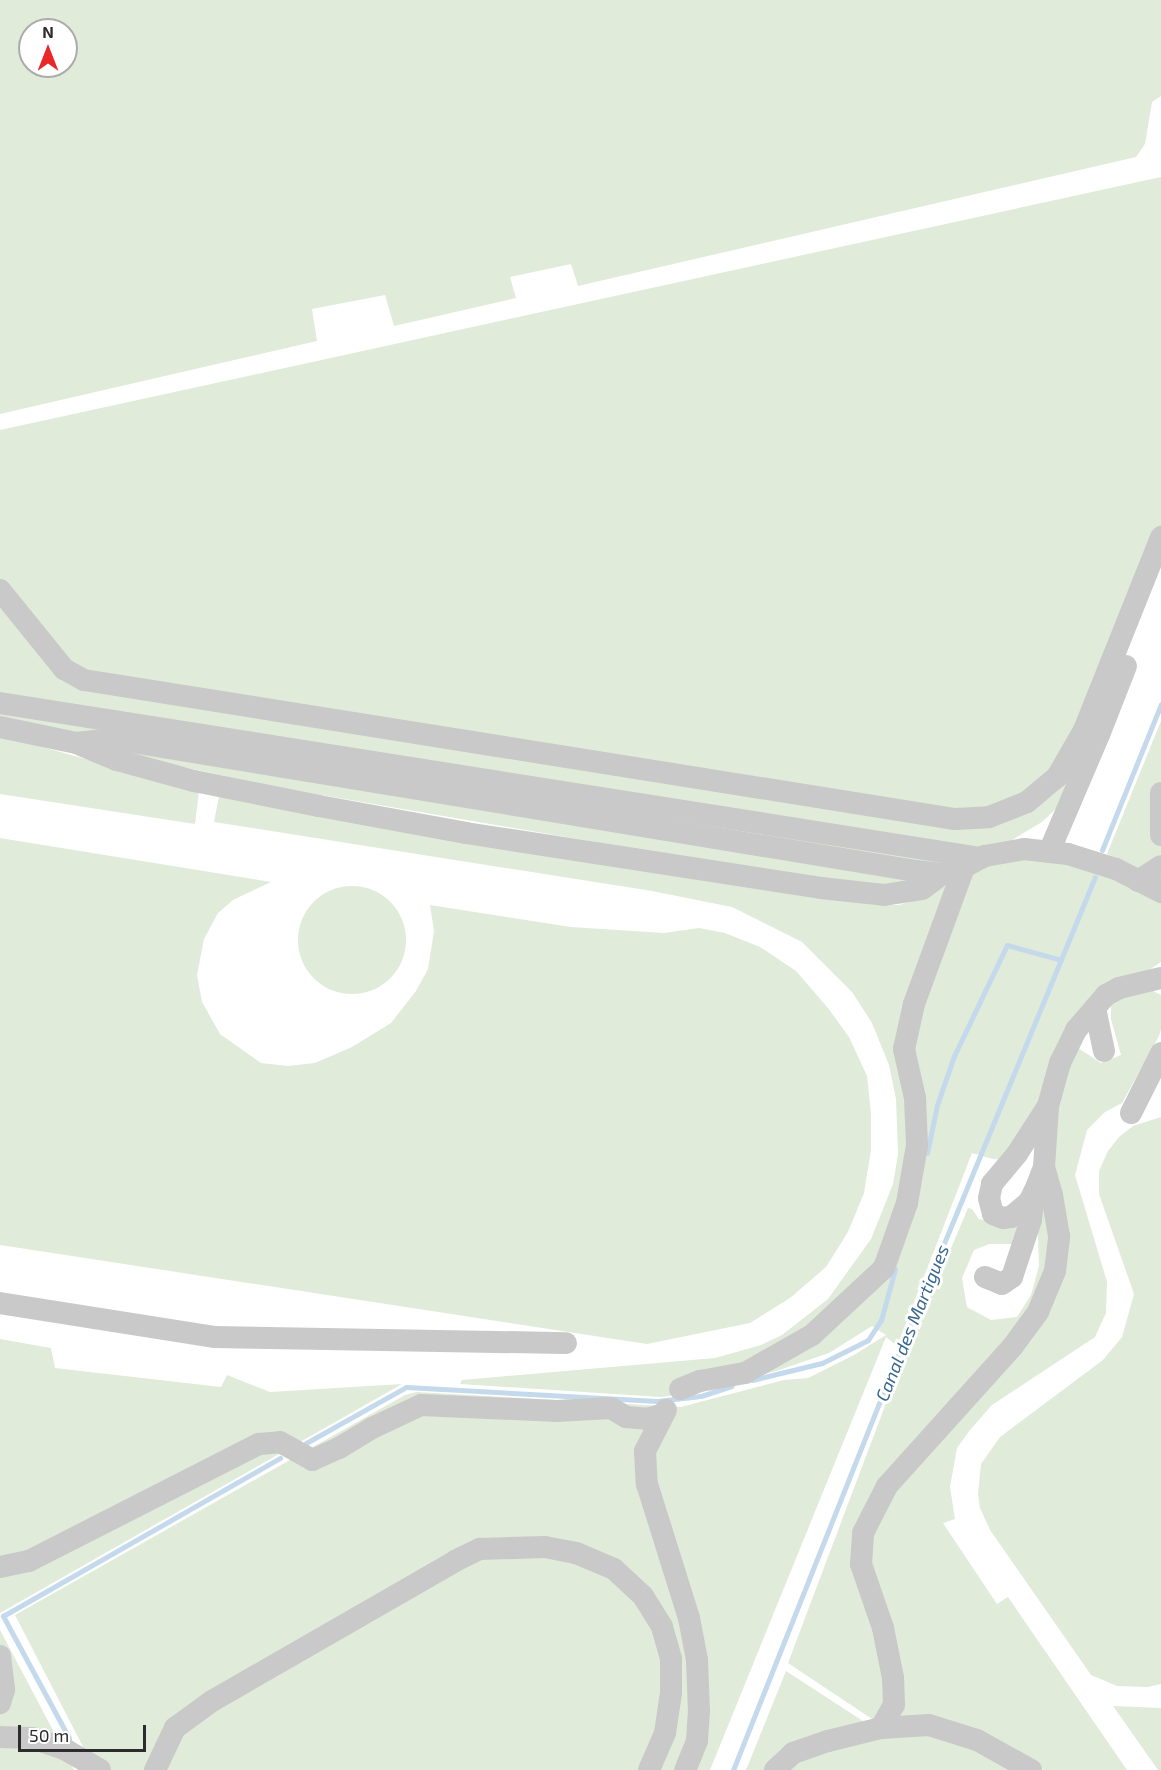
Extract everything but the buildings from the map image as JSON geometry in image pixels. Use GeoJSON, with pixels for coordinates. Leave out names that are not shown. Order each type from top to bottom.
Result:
{"type":"FeatureCollection","features":[{"type":"Feature","properties":{"kind":"lane"},"geometry":{"type":"LineString","coordinates":[[0,590],[64,669],[84,680],[955,819],[989,817],[1027,802],[1057,777],[1084,730],[1161,537]]}},
{"type":"Feature","properties":{"kind":"lane"},"geometry":{"type":"LineString","coordinates":[[1049,852],[1100,735],[1161,572]]}},
{"type":"Feature","properties":{"kind":"lane"},"geometry":{"type":"LineString","coordinates":[[0,703],[963,866]]}},
{"type":"Feature","properties":{"kind":"lane"},"geometry":{"type":"LineString","coordinates":[[0,727],[76,743],[117,760],[194,781],[308,804],[466,833],[821,888],[884,895],[922,889],[963,866],[1024,849],[1077,857],[1116,869],[1161,892]]}},
{"type":"Feature","properties":{"kind":"lane"},"geometry":{"type":"LineString","coordinates":[[76,743],[114,740],[963,866]]}},
{"type":"Feature","properties":{"kind":"lane"},"geometry":{"type":"LineString","coordinates":[[1161,793],[1161,835]]}},
{"type":"Feature","properties":{"kind":"lane"},"geometry":{"type":"LineString","coordinates":[[680,1389],[700,1381],[745,1373],[812,1335],[884,1268],[907,1203],[917,1145],[915,1098],[904,1049],[914,1004],[963,866]]}},
{"type":"Feature","properties":{"kind":"lane"},"geometry":{"type":"LineString","coordinates":[[1138,880],[1161,866]]}},
{"type":"Feature","properties":{"kind":"lane"},"geometry":{"type":"LineString","coordinates":[[1048,1106],[1017,1154],[992,1184],[989,1198],[993,1214],[1003,1218],[1011,1216],[1029,1202],[1034,1192],[1044,1167],[1048,1106],[1060,1063],[1076,1030],[1106,995],[1119,987],[1161,978]]}},
{"type":"Feature","properties":{"kind":"lane"},"geometry":{"type":"LineString","coordinates":[[1095,1008],[1104,1051]]}},
{"type":"Feature","properties":{"kind":"lane"},"geometry":{"type":"LineString","coordinates":[[1131,1113],[1161,1053]]}},
{"type":"Feature","properties":{"kind":"lane"},"geometry":{"type":"LineString","coordinates":[[881,1728],[894,1705],[893,1678],[882,1628],[861,1564],[863,1533],[887,1486],[1013,1346],[1038,1312],[1055,1271],[1059,1236],[1052,1195],[1044,1167]]}},
{"type":"Feature","properties":{"kind":"lane"},"geometry":{"type":"LineString","coordinates":[[985,1277],[1002,1284],[1012,1277],[1031,1220],[1034,1192]]}},
{"type":"Feature","properties":{"kind":"lane"},"geometry":{"type":"LineString","coordinates":[[0,1303],[215,1337],[566,1343]]}},
{"type":"Feature","properties":{"kind":"lane"},"geometry":{"type":"LineString","coordinates":[[0,1567],[29,1561],[259,1444],[280,1442],[312,1460],[421,1405],[557,1411],[611,1408],[626,1416],[647,1419],[665,1412],[645,1452],[647,1485],[689,1618],[697,1660],[699,1711],[697,1741],[685,1770]]}},
{"type":"Feature","properties":{"kind":"lane"},"geometry":{"type":"LineString","coordinates":[[155,1770],[175,1728],[212,1701],[455,1561],[480,1548],[545,1547],[576,1553],[614,1569],[643,1596],[662,1627],[671,1659],[671,1693],[665,1733],[649,1770]]}},
{"type":"Feature","properties":{"kind":"lane"},"geometry":{"type":"LineString","coordinates":[[0,1656],[4,1690],[0,1703]]}},
{"type":"Feature","properties":{"kind":"lane"},"geometry":{"type":"LineString","coordinates":[[775,1770],[793,1753],[828,1741],[881,1728],[929,1725],[977,1740],[1031,1770]]}},
{"type":"Feature","properties":{"kind":"lane"},"geometry":{"type":"LineString","coordinates":[[0,1737],[32,1738],[66,1750],[100,1770]]}},
{"type":"Feature","properties":{"kind":"green space"},"geometry":{"type":"Polygon","coordinates":[[[0,0],[1161,0],[1161,96],[1152,102],[1145,144],[1136,157],[578,286],[571,264],[510,277],[516,298],[394,326],[385,295],[312,309],[317,341],[0,414],[0,0]]]}},
{"type":"Feature","properties":{"kind":"green space"},"geometry":{"type":"Polygon","coordinates":[[[1161,177],[1161,556],[1060,805],[1042,822],[1007,843],[895,886],[857,887],[275,787],[142,758],[0,716],[0,430],[1161,177]]]}},
{"type":"Feature","properties":{"kind":"green space"},"geometry":{"type":"Polygon","coordinates":[[[1161,721],[1161,882],[1107,854],[1161,721]]]}},
{"type":"Feature","properties":{"kind":"green space"},"geometry":{"type":"Polygon","coordinates":[[[0,735],[199,791],[195,824],[0,794],[0,735]]]}},
{"type":"Feature","properties":{"kind":"green space"},"geometry":{"type":"Polygon","coordinates":[[[219,796],[875,905],[899,905],[927,896],[984,865],[1015,857],[1066,859],[1149,895],[1161,903],[1161,962],[1143,974],[1124,979],[1036,1106],[1004,1160],[972,1153],[897,1346],[886,1337],[710,1770],[95,1770],[15,1615],[405,1395],[417,1392],[681,1407],[784,1380],[808,1378],[854,1355],[886,1335],[872,1326],[829,1353],[776,1371],[689,1394],[660,1397],[460,1384],[462,1380],[715,1358],[761,1345],[782,1335],[828,1299],[871,1239],[893,1184],[898,1154],[896,1099],[889,1065],[872,1023],[852,992],[802,942],[732,907],[652,891],[214,822],[219,796]]]}},
{"type":"Feature","properties":{"kind":"green space"},"geometry":{"type":"Polygon","coordinates":[[[0,838],[271,882],[233,900],[218,913],[204,939],[197,975],[202,1002],[220,1034],[261,1063],[288,1066],[315,1063],[352,1047],[391,1023],[416,991],[428,969],[434,931],[430,905],[571,927],[664,933],[699,928],[725,933],[760,947],[796,971],[828,1008],[849,1037],[867,1076],[871,1114],[871,1150],[864,1193],[848,1232],[826,1267],[790,1298],[750,1323],[647,1344],[0,1245],[0,838]]]}},
{"type":"Feature","properties":{"kind":"green space"},"geometry":{"type":"Polygon","coordinates":[[[352,886],[373,890],[390,902],[402,919],[406,940],[402,961],[390,978],[373,990],[352,994],[331,990],[314,978],[302,961],[298,940],[302,919],[314,902],[331,890],[352,886]]]}},
{"type":"Feature","properties":{"kind":"green space"},"geometry":{"type":"Polygon","coordinates":[[[1151,990],[1161,995],[1161,1030],[1158,1038],[1122,1103],[1105,1112],[1087,1130],[1075,1175],[1107,1282],[1106,1313],[1095,1337],[992,1405],[970,1430],[957,1448],[950,1487],[955,1519],[943,1523],[997,1604],[1008,1597],[1127,1770],[1044,1770],[1033,1760],[875,1721],[788,1663],[891,1390],[968,1208],[972,1209],[979,1219],[998,1223],[1020,1221],[1015,1244],[989,1244],[974,1250],[962,1278],[967,1307],[991,1320],[1017,1317],[1031,1295],[1039,1266],[1037,1208],[1054,1110],[1075,1046],[1101,1063],[1121,1055],[1111,1019],[1111,1004],[1118,996],[1151,990]]]}},
{"type":"Feature","properties":{"kind":"green space"},"geometry":{"type":"Polygon","coordinates":[[[1161,1117],[1161,1684],[1148,1687],[1117,1686],[1091,1675],[990,1530],[980,1508],[978,1494],[981,1464],[1000,1437],[1103,1360],[1122,1337],[1134,1294],[1099,1194],[1099,1171],[1108,1151],[1119,1137],[1133,1126],[1161,1117]]]}},
{"type":"Feature","properties":{"kind":"green space"},"geometry":{"type":"Polygon","coordinates":[[[0,1339],[51,1348],[55,1368],[221,1387],[227,1375],[270,1392],[402,1384],[0,1613],[0,1339]]]}},
{"type":"Feature","properties":{"kind":"green space"},"geometry":{"type":"Polygon","coordinates":[[[0,1630],[74,1770],[0,1770],[0,1630]]]}},
{"type":"Feature","properties":{"kind":"green space"},"geometry":{"type":"Polygon","coordinates":[[[786,1671],[869,1725],[767,1770],[746,1770],[786,1671]]]}},
{"type":"Feature","properties":{"kind":"green space"},"geometry":{"type":"Polygon","coordinates":[[[1113,1706],[1161,1708],[1161,1770],[1158,1770],[1113,1706]]]}},
{"type":"Feature","properties":{"kind":"green space"},"geometry":{"type":"Polygon","coordinates":[[[929,1729],[1024,1770],[785,1770],[805,1752],[929,1729]]]}},
{"type":"Feature","properties":{"kind":"waterway","name":"Canal des Martigues"},"geometry":{"type":"LineString","coordinates":[[1102,850],[1161,704]]}},
{"type":"Feature","properties":{"kind":"waterway","name":"Canal des Martigues"},"geometry":{"type":"LineString","coordinates":[[733,1770],[907,1333],[1095,877]]}},
{"type":"Feature","properties":{"kind":"waterway"},"geometry":{"type":"LineString","coordinates":[[927,1153],[937,1105],[954,1056],[1007,945],[1061,960]]}},
{"type":"Feature","properties":{"kind":"waterway"},"geometry":{"type":"LineString","coordinates":[[752,1380],[822,1363],[868,1340],[881,1320],[895,1269]]}},
{"type":"Feature","properties":{"kind":"waterway"},"geometry":{"type":"LineString","coordinates":[[306,1443],[406,1387],[657,1401],[701,1396],[731,1386]]}},
{"type":"Feature","properties":{"kind":"waterway"},"geometry":{"type":"LineString","coordinates":[[69,1738],[3,1616],[280,1458]]}}]}
